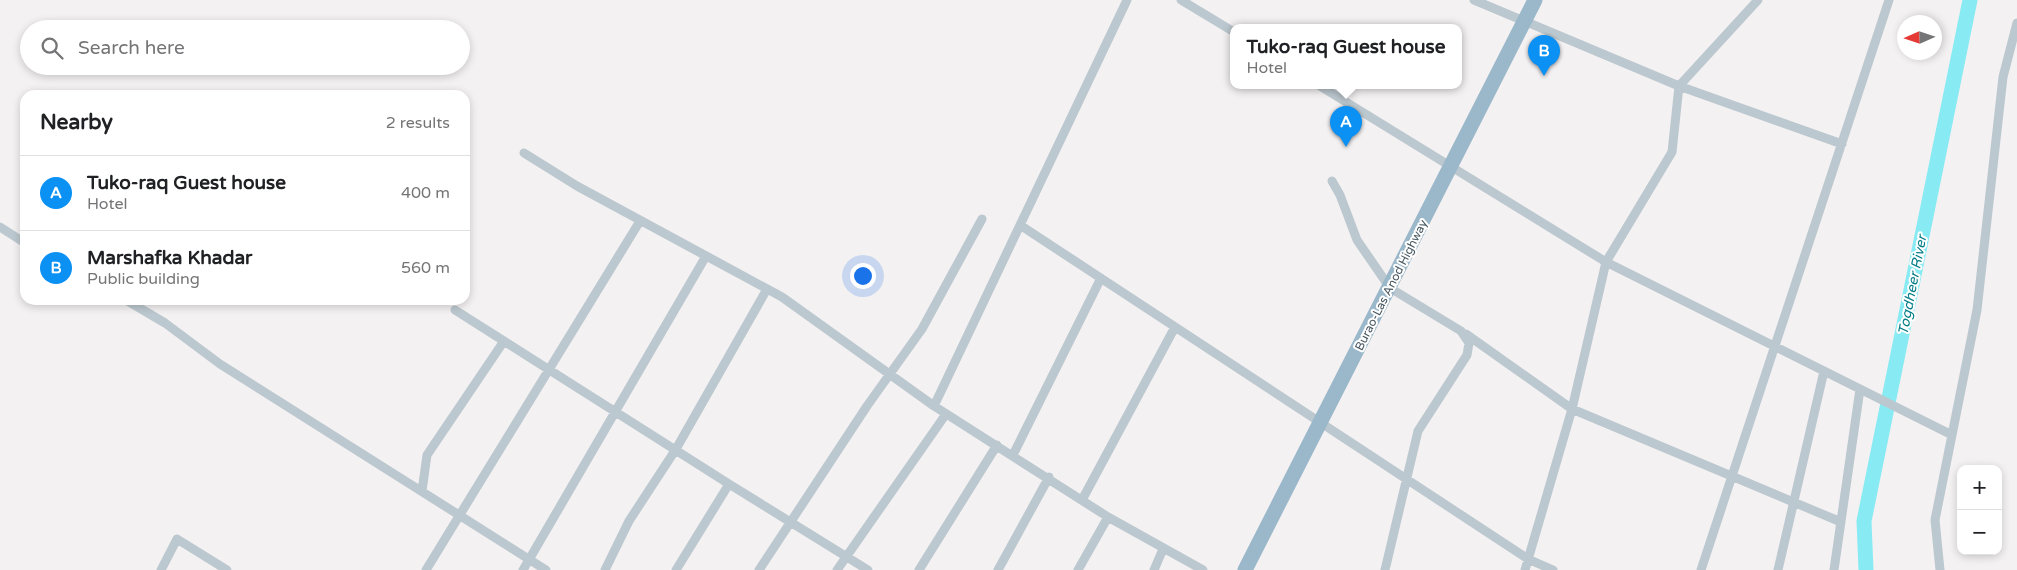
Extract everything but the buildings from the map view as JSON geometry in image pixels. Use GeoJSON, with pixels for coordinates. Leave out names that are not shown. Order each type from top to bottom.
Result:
{"type":"FeatureCollection","features":[{"type":"Feature","properties":{"kind":"highway","name":"Burao-Las Anod Highway"},"geometry":{"type":"LineString","coordinates":[[1245,570],[1535,0]]}},
{"type":"Feature","properties":{"kind":"street"},"geometry":{"type":"LineString","coordinates":[[934,406],[1127,0]]}},
{"type":"Feature","properties":{"kind":"street"},"geometry":{"type":"LineString","coordinates":[[1181,0],[1230,30]]}},
{"type":"Feature","properties":{"kind":"street"},"geometry":{"type":"LineString","coordinates":[[1474,0],[1679,86],[1842,144]]}},
{"type":"Feature","properties":{"kind":"street"},"geometry":{"type":"LineString","coordinates":[[1525,570],[1572,409],[1606,262],[1672,152],[1679,86],[1758,0]]}},
{"type":"Feature","properties":{"kind":"street"},"geometry":{"type":"LineString","coordinates":[[1701,570],[1890,0]]}},
{"type":"Feature","properties":{"kind":"street"},"geometry":{"type":"LineString","coordinates":[[1940,570],[1935,520],[1977,310],[2003,77],[2017,23]]}},
{"type":"Feature","properties":{"kind":"street"},"geometry":{"type":"LineString","coordinates":[[1325,89],[1606,262],[1952,435]]}},
{"type":"Feature","properties":{"kind":"street"},"geometry":{"type":"LineString","coordinates":[[524,153],[577,186],[782,297],[946,414],[1108,517],[1204,570]]}},
{"type":"Feature","properties":{"kind":"street"},"geometry":{"type":"LineString","coordinates":[[1332,181],[1340,195],[1357,240],[1390,288],[1461,331],[1572,409],[1733,475],[1841,522]]}},
{"type":"Feature","properties":{"kind":"street"},"geometry":{"type":"LineString","coordinates":[[759,570],[922,329],[982,218]]}},
{"type":"Feature","properties":{"kind":"street"},"geometry":{"type":"LineString","coordinates":[[426,570],[640,221]]}},
{"type":"Feature","properties":{"kind":"street"},"geometry":{"type":"LineString","coordinates":[[1020,225],[1528,559],[1553,570]]}},
{"type":"Feature","properties":{"kind":"street"},"geometry":{"type":"LineString","coordinates":[[0,227],[20,240]]}},
{"type":"Feature","properties":{"kind":"street"},"geometry":{"type":"LineString","coordinates":[[523,570],[706,256]]}},
{"type":"Feature","properties":{"kind":"street"},"geometry":{"type":"LineString","coordinates":[[1013,455],[1101,278]]}},
{"type":"Feature","properties":{"kind":"street"},"geometry":{"type":"LineString","coordinates":[[605,570],[629,522],[676,449],[767,289]]}},
{"type":"Feature","properties":{"kind":"street"},"geometry":{"type":"LineString","coordinates":[[134,305],[165,323],[220,364],[546,570]]}},
{"type":"Feature","properties":{"kind":"street"},"geometry":{"type":"LineString","coordinates":[[455,310],[868,570]]}},
{"type":"Feature","properties":{"kind":"street"},"geometry":{"type":"LineString","coordinates":[[1082,500],[1175,327]]}},
{"type":"Feature","properties":{"kind":"street"},"geometry":{"type":"LineString","coordinates":[[1385,570],[1418,431],[1467,355],[1469,343],[1461,331]]}},
{"type":"Feature","properties":{"kind":"street"},"geometry":{"type":"LineString","coordinates":[[422,491],[427,454],[504,341]]}},
{"type":"Feature","properties":{"kind":"street"},"geometry":{"type":"LineString","coordinates":[[1778,570],[1824,372]]}},
{"type":"Feature","properties":{"kind":"street"},"geometry":{"type":"LineString","coordinates":[[1834,570],[1860,389]]}},
{"type":"Feature","properties":{"kind":"street"},"geometry":{"type":"LineString","coordinates":[[837,570],[946,414]]}},
{"type":"Feature","properties":{"kind":"street"},"geometry":{"type":"LineString","coordinates":[[919,570],[997,445]]}},
{"type":"Feature","properties":{"kind":"street"},"geometry":{"type":"LineString","coordinates":[[998,570],[1049,478]]}},
{"type":"Feature","properties":{"kind":"street"},"geometry":{"type":"LineString","coordinates":[[676,570],[729,484]]}},
{"type":"Feature","properties":{"kind":"street"},"geometry":{"type":"LineString","coordinates":[[1078,570],[1108,517]]}},
{"type":"Feature","properties":{"kind":"street"},"geometry":{"type":"LineString","coordinates":[[161,570],[176,539],[227,570]]}},
{"type":"Feature","properties":{"kind":"street"},"geometry":{"type":"LineString","coordinates":[[1154,570],[1163,548]]}},
{"type":"Feature","properties":{"kind":"waterway","name":"Togdheer River"},"geometry":{"type":"LineString","coordinates":[[1866,570],[1864,521],[1970,0]]}},
{"type":"Feature","properties":{"kind":"place","name":"Marshafka Khadar"},"geometry":{"type":"Point","coordinates":[1544,76]}},
{"type":"Feature","properties":{"kind":"place","name":"Tuko-raq Guest house"},"geometry":{"type":"Point","coordinates":[1346,147]}}]}
